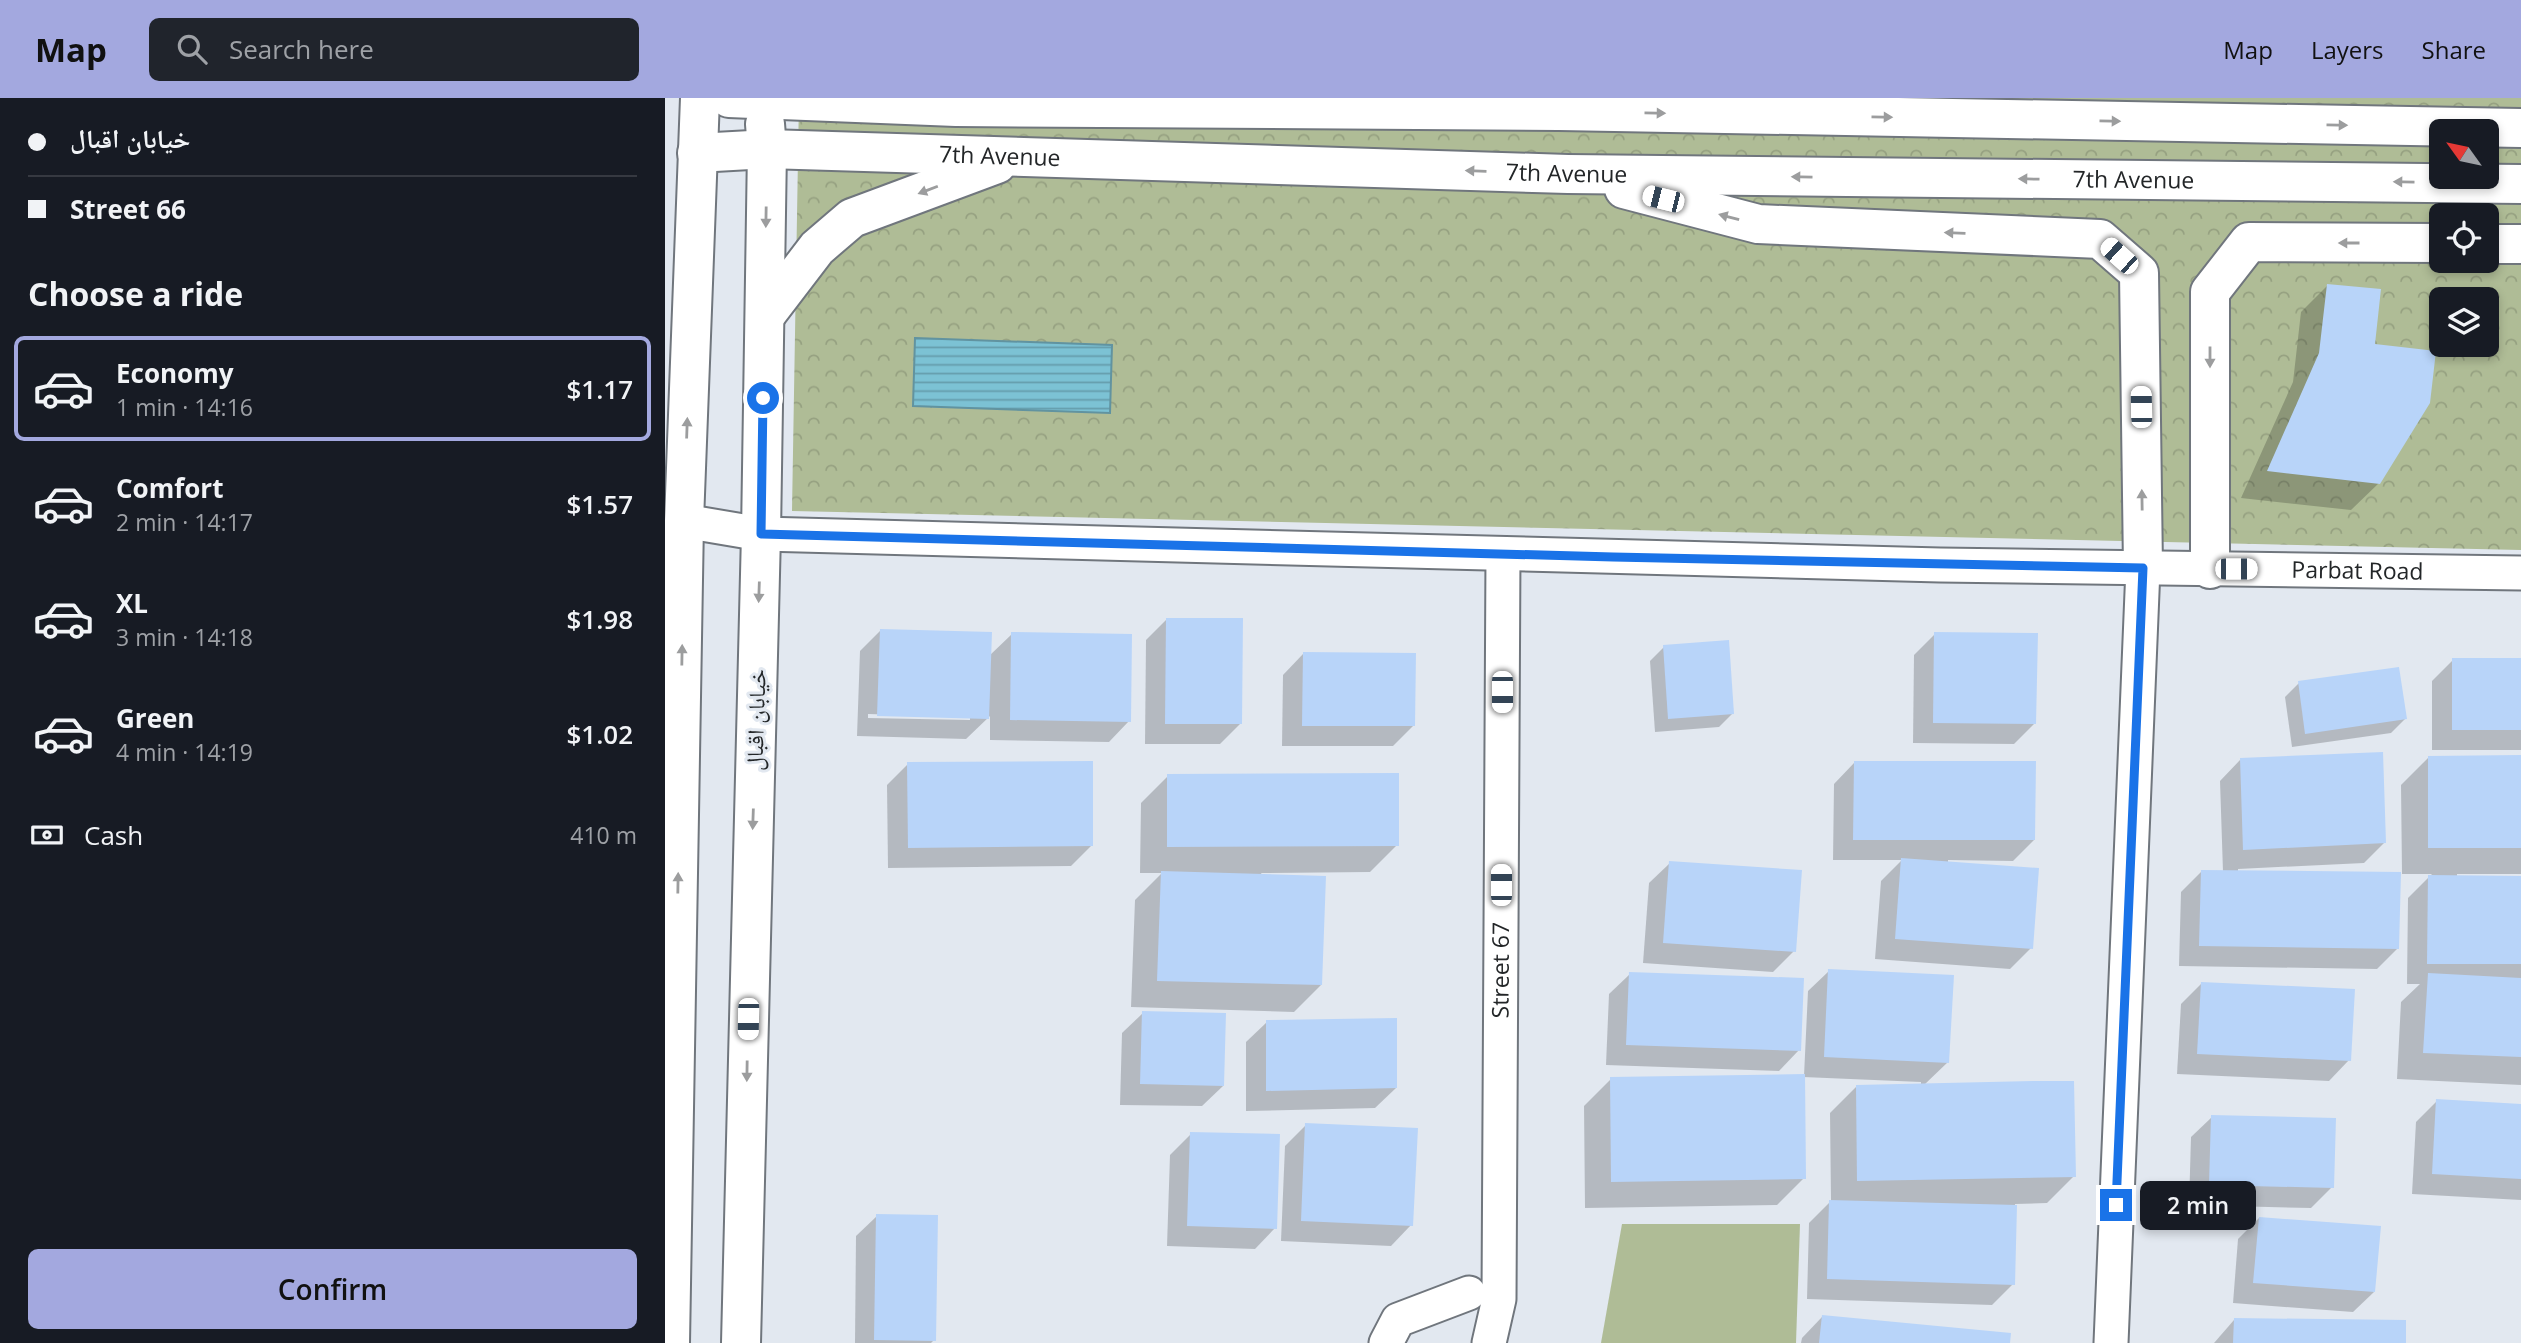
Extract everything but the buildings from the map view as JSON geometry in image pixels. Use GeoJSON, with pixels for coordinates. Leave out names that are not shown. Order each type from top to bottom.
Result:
{"type":"FeatureCollection","features":[{"type":"Feature","properties":{"kind":"main road"},"geometry":{"type":"LineString","coordinates":[[670,1343],[684,521],[700,98]]}},
{"type":"Feature","properties":{"kind":"main road"},"geometry":{"type":"LineString","coordinates":[[1559,111],[1622,98]]}},
{"type":"Feature","properties":{"kind":"main road"},"geometry":{"type":"LineString","coordinates":[[752,99],[2521,128]]}},
{"type":"Feature","properties":{"kind":"main road","name":"خیابان اقبال"},"geometry":{"type":"LineString","coordinates":[[741,1343],[761,534],[767,149],[752,99]]}},
{"type":"Feature","properties":{"kind":"main road","name":"7th Avenue"},"geometry":{"type":"LineString","coordinates":[[697,153],[767,149],[1568,174],[2521,184]]}},
{"type":"Feature","properties":{"kind":"main road"},"geometry":{"type":"LineString","coordinates":[[765,316],[817,248],[852,218],[1015,157]]}},
{"type":"Feature","properties":{"kind":"main road"},"geometry":{"type":"LineString","coordinates":[[1568,174],[1758,224],[2100,239],[2139,273],[2143,568]]}},
{"type":"Feature","properties":{"kind":"main road"},"geometry":{"type":"LineString","coordinates":[[2210,569],[2210,292],[2249,242],[2429,243]]}},
{"type":"Feature","properties":{"kind":"main road"},"geometry":{"type":"LineString","coordinates":[[2499,244],[2521,244]]}},
{"type":"Feature","properties":{"kind":"street","name":"Parbat Road"},"geometry":{"type":"LineString","coordinates":[[684,521],[761,534],[1503,554],[2521,573]]}},
{"type":"Feature","properties":{"kind":"street","name":"Street 67"},"geometry":{"type":"LineString","coordinates":[[1489,1343],[1499,1298],[1503,554]]}},
{"type":"Feature","properties":{"kind":"street"},"geometry":{"type":"LineString","coordinates":[[2111,1343],[2143,568]]}},
{"type":"Feature","properties":{"kind":"street"},"geometry":{"type":"LineString","coordinates":[[1386,1343],[1398,1320],[1469,1293]]}},
{"type":"Feature","properties":{"kind":"green space"},"geometry":{"type":"Polygon","coordinates":[[[799,98],[2521,98],[2521,550],[792,511],[799,98]]]}},
{"type":"Feature","properties":{"kind":"green space"},"geometry":{"type":"Polygon","coordinates":[[[1622,1224],[1800,1224],[1796,1343],[1601,1343],[1622,1224]]]}},
{"type":"Feature","properties":{"kind":"water"},"geometry":{"type":"Polygon","coordinates":[[[915,338],[1112,345],[1110,413],[913,406],[915,338]]]}},
{"type":"Feature","properties":{"kind":"route"},"geometry":{"type":"LineString","coordinates":[[763,398],[761,534],[2143,568],[2116,1205]]}}]}
